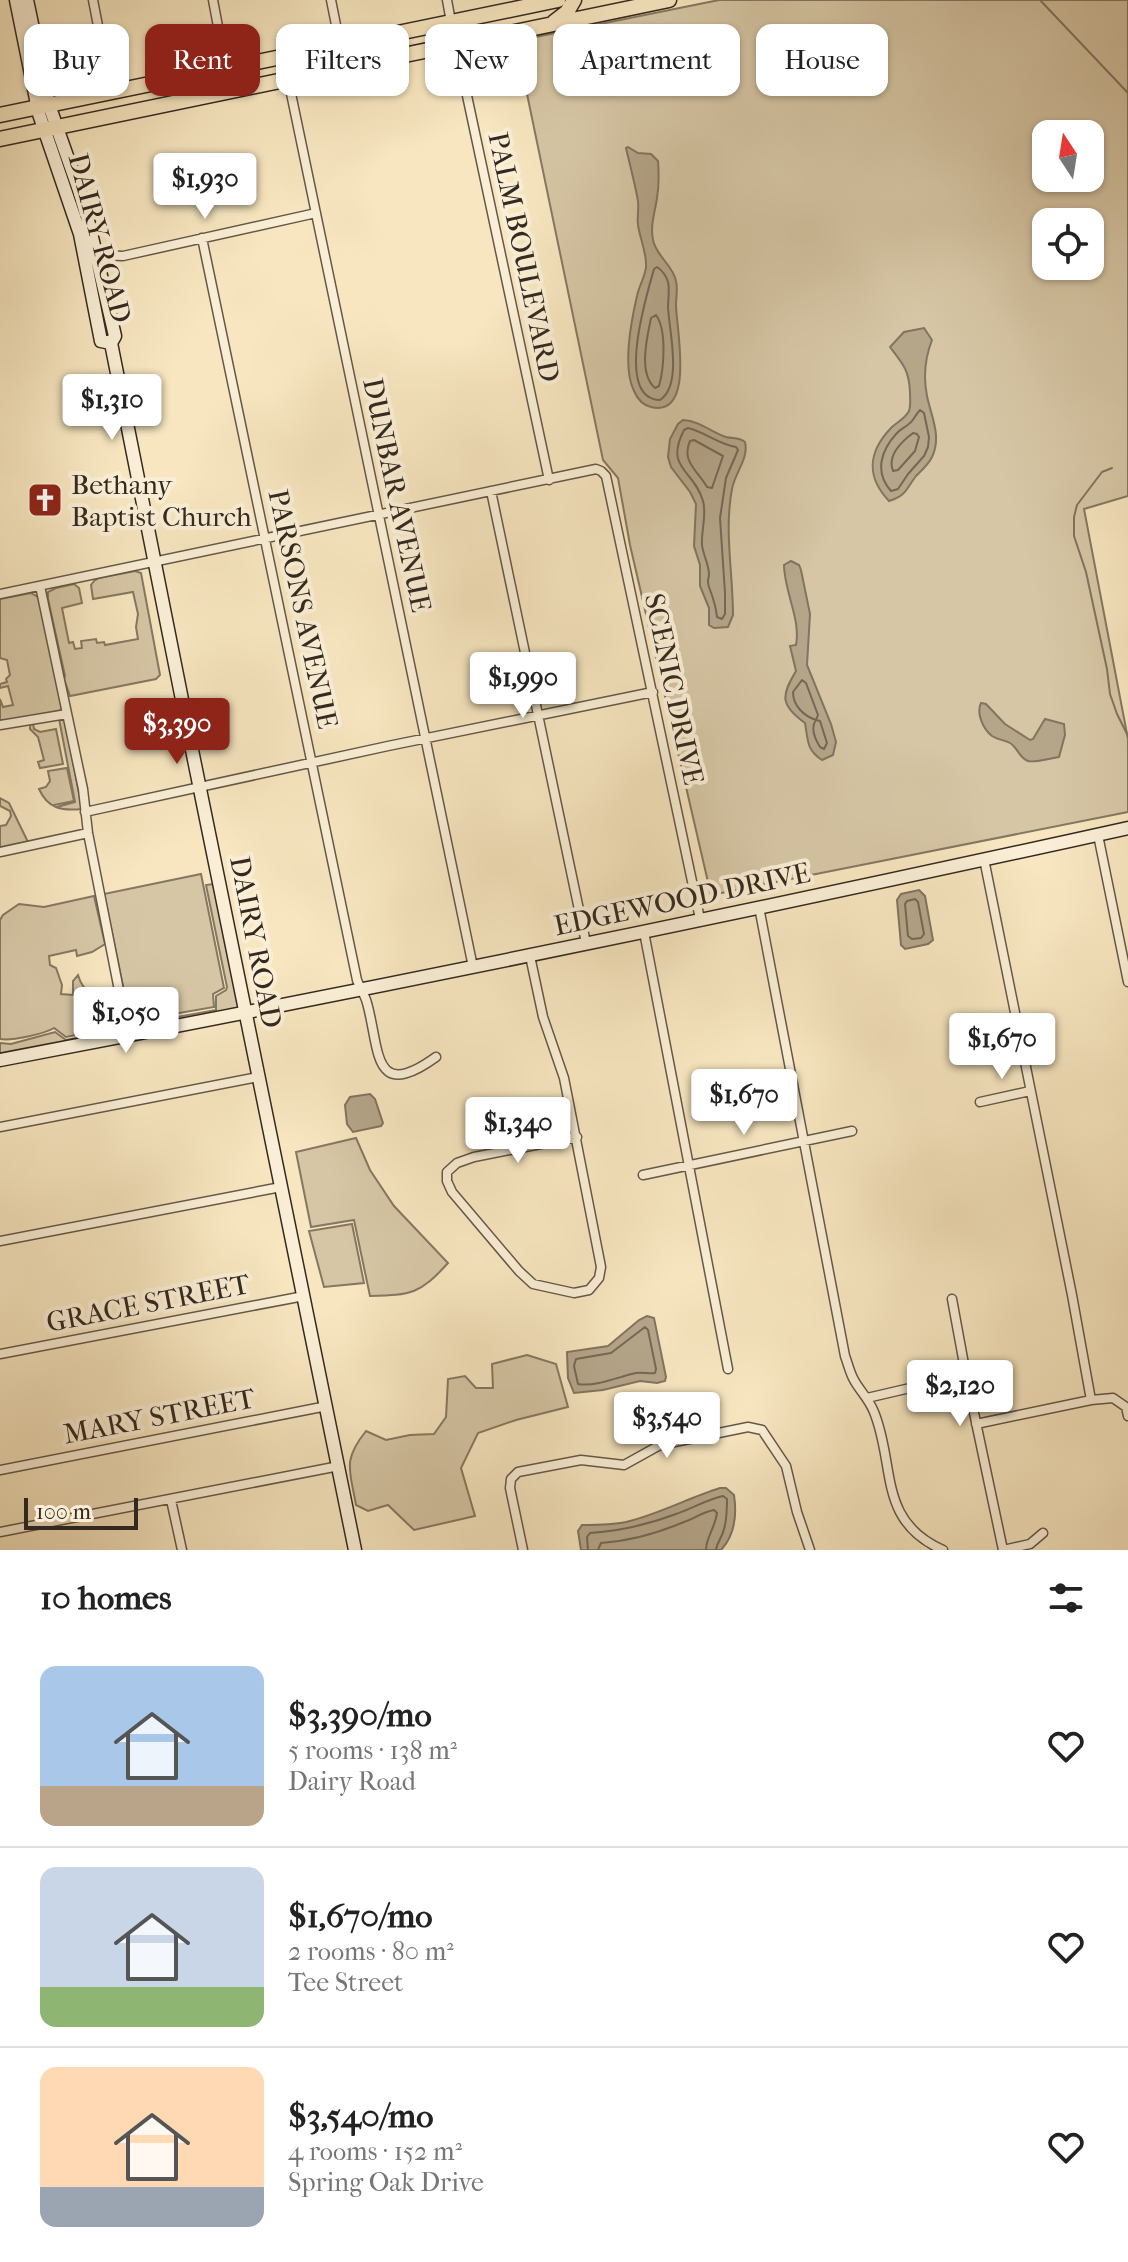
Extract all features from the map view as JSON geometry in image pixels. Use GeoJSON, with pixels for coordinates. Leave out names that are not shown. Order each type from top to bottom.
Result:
{"type":"FeatureCollection","features":[{"type":"Feature","properties":{"kind":"main road"},"geometry":{"type":"LineString","coordinates":[[409,31],[558,0]]}},
{"type":"Feature","properties":{"kind":"main road"},"geometry":{"type":"LineString","coordinates":[[551,24],[567,12],[574,0]]}},
{"type":"Feature","properties":{"kind":"main road"},"geometry":{"type":"LineString","coordinates":[[537,27],[669,0]]}},
{"type":"Feature","properties":{"kind":"main road"},"geometry":{"type":"LineString","coordinates":[[469,24],[480,16]]}},
{"type":"Feature","properties":{"kind":"main road"},"geometry":{"type":"LineString","coordinates":[[422,51],[443,38],[451,22]]}},
{"type":"Feature","properties":{"kind":"main road"},"geometry":{"type":"LineString","coordinates":[[409,54],[425,50]]}},
{"type":"Feature","properties":{"kind":"main road"},"geometry":{"type":"LineString","coordinates":[[0,139],[276,82]]}},
{"type":"Feature","properties":{"kind":"main road"},"geometry":{"type":"LineString","coordinates":[[0,115],[96,96]]}},
{"type":"Feature","properties":{"kind":"main road"},"geometry":{"type":"LineString","coordinates":[[192,99],[198,96]]}},
{"type":"Feature","properties":{"kind":"street","name":"DAIRY ROAD"},"geometry":{"type":"LineString","coordinates":[[16,0],[44,106],[85,207],[115,336],[111,343],[154,562],[355,1550]]}},
{"type":"Feature","properties":{"kind":"street","name":"DAIRY ROAD"},"geometry":{"type":"LineString","coordinates":[[27,0],[44,106]]}},
{"type":"Feature","properties":{"kind":"street"},"geometry":{"type":"LineString","coordinates":[[93,0],[98,24]]}},
{"type":"Feature","properties":{"kind":"street"},"geometry":{"type":"LineString","coordinates":[[213,0],[218,24]]}},
{"type":"Feature","properties":{"kind":"street"},"geometry":{"type":"LineString","coordinates":[[331,0],[336,24]]}},
{"type":"Feature","properties":{"kind":"street"},"geometry":{"type":"LineString","coordinates":[[447,0],[451,22]]}},
{"type":"Feature","properties":{"kind":"street","name":"DUNBAR AVENUE"},"geometry":{"type":"LineString","coordinates":[[292,96],[473,967]]}},
{"type":"Feature","properties":{"kind":"street","name":"PALM BOULEVARD"},"geometry":{"type":"LineString","coordinates":[[467,96],[549,480]]}},
{"type":"Feature","properties":{"kind":"street","name":"DAIRY ROAD"},"geometry":{"type":"LineString","coordinates":[[52,128],[80,234],[101,341],[111,343]]}},
{"type":"Feature","properties":{"kind":"street"},"geometry":{"type":"LineString","coordinates":[[83,254],[123,256],[316,213]]}},
{"type":"Feature","properties":{"kind":"street","name":"PARSONS AVENUE"},"geometry":{"type":"LineString","coordinates":[[202,238],[357,980],[367,1000],[379,1062],[386,1072],[394,1075],[421,1068],[436,1057]]}},
{"type":"Feature","properties":{"kind":"street","name":"SCENIC DRIVE"},"geometry":{"type":"LineString","coordinates":[[549,480],[596,469],[606,476],[700,919]]}},
{"type":"Feature","properties":{"kind":"street"},"geometry":{"type":"LineString","coordinates":[[0,594],[549,480]]}},
{"type":"Feature","properties":{"kind":"street"},"geometry":{"type":"LineString","coordinates":[[491,491],[586,943]]}},
{"type":"Feature","properties":{"kind":"street"},"geometry":{"type":"LineString","coordinates":[[40,586],[83,789],[88,833],[128,1036]]}},
{"type":"Feature","properties":{"kind":"street"},"geometry":{"type":"LineString","coordinates":[[85,812],[199,785],[653,692]]}},
{"type":"Feature","properties":{"kind":"street"},"geometry":{"type":"LineString","coordinates":[[0,725],[67,714]]}},
{"type":"Feature","properties":{"kind":"street","name":"EDGEWOOD DRIVE"},"geometry":{"type":"LineString","coordinates":[[0,1060],[530,956],[1128,828]]}},
{"type":"Feature","properties":{"kind":"street"},"geometry":{"type":"LineString","coordinates":[[0,852],[88,833]]}},
{"type":"Feature","properties":{"kind":"street"},"geometry":{"type":"LineString","coordinates":[[1098,835],[1128,982]]}},
{"type":"Feature","properties":{"kind":"street"},"geometry":{"type":"LineString","coordinates":[[984,859],[1091,1400]]}},
{"type":"Feature","properties":{"kind":"street"},"geometry":{"type":"LineString","coordinates":[[759,907],[845,1356],[854,1381],[875,1414],[894,1501],[910,1529],[927,1543],[943,1550]]}},
{"type":"Feature","properties":{"kind":"street"},"geometry":{"type":"LineString","coordinates":[[644,932],[728,1369]]}},
{"type":"Feature","properties":{"kind":"street"},"geometry":{"type":"LineString","coordinates":[[530,956],[543,1017],[564,1078],[577,1137],[601,1267],[599,1278],[589,1290],[574,1293],[533,1284],[519,1271],[452,1192],[447,1172],[457,1163],[474,1157],[577,1137]]}},
{"type":"Feature","properties":{"kind":"street"},"geometry":{"type":"LineString","coordinates":[[0,1127],[258,1077]]}},
{"type":"Feature","properties":{"kind":"street"},"geometry":{"type":"LineString","coordinates":[[980,1102],[1030,1091]]}},
{"type":"Feature","properties":{"kind":"street"},"geometry":{"type":"LineString","coordinates":[[643,1175],[852,1131]]}},
{"type":"Feature","properties":{"kind":"street"},"geometry":{"type":"LineString","coordinates":[[0,1241],[281,1187]]}},
{"type":"Feature","properties":{"kind":"street","name":"GRACE STREET"},"geometry":{"type":"LineString","coordinates":[[0,1354],[304,1296]]}},
{"type":"Feature","properties":{"kind":"street"},"geometry":{"type":"LineString","coordinates":[[952,1299],[1003,1550],[1030,1544],[1043,1533]]}},
{"type":"Feature","properties":{"kind":"street"},"geometry":{"type":"LineString","coordinates":[[867,1398],[966,1375]]}},
{"type":"Feature","properties":{"kind":"street"},"geometry":{"type":"LineString","coordinates":[[976,1424],[1113,1398],[1126,1407],[1128,1416]]}},
{"type":"Feature","properties":{"kind":"street","name":"MARY STREET"},"geometry":{"type":"LineString","coordinates":[[0,1470],[327,1406]]}},
{"type":"Feature","properties":{"kind":"street"},"geometry":{"type":"LineString","coordinates":[[523,1550],[510,1488],[511,1479],[518,1472],[581,1460],[624,1465],[660,1445],[748,1427],[762,1430],[786,1466],[810,1550]]}},
{"type":"Feature","properties":{"kind":"street"},"geometry":{"type":"LineString","coordinates":[[0,1532],[339,1466]]}},
{"type":"Feature","properties":{"kind":"street"},"geometry":{"type":"LineString","coordinates":[[171,1500],[182,1550]]}},
{"type":"Feature","properties":{"kind":"shaded area"},"geometry":{"type":"Polygon","coordinates":[[[719,0],[1128,0],[1128,496],[1084,509],[1128,739],[1128,812],[711,895],[630,545],[618,478],[603,460],[527,96],[537,96],[537,37],[553,34],[553,96],[740,96],[740,24],[600,24],[719,0]]]}},
{"type":"Feature","properties":{"kind":"shaded area"},"geometry":{"type":"Polygon","coordinates":[[[135,571],[141,573],[160,675],[156,679],[70,696],[48,592],[74,584],[79,588],[82,603],[62,608],[69,643],[73,642],[75,649],[82,648],[81,641],[96,639],[97,643],[104,642],[105,645],[138,639],[138,614],[133,592],[93,599],[91,585],[99,578],[135,571]]]}},
{"type":"Feature","properties":{"kind":"shaded area"},"geometry":{"type":"Polygon","coordinates":[[[31,593],[40,601],[62,710],[0,720],[0,699],[3,707],[13,705],[8,686],[0,688],[0,684],[7,682],[10,675],[7,660],[0,658],[0,599],[31,593]]]}},
{"type":"Feature","properties":{"kind":"shaded area"},"geometry":{"type":"Polygon","coordinates":[[[59,719],[65,720],[82,809],[68,810],[56,807],[51,805],[39,789],[46,787],[50,781],[48,771],[67,768],[74,801],[54,805],[57,807],[75,802],[59,719]]]}},
{"type":"Feature","properties":{"kind":"shaded area"},"geometry":{"type":"Polygon","coordinates":[[[33,723],[34,729],[40,732],[56,729],[63,764],[40,768],[38,762],[44,760],[38,737],[30,729],[33,723]]]}},
{"type":"Feature","properties":{"kind":"shaded area"},"geometry":{"type":"Polygon","coordinates":[[[0,798],[9,803],[28,842],[0,848],[0,826],[6,825],[11,816],[10,811],[0,806],[0,798]]]}},
{"type":"Feature","properties":{"kind":"shaded area"},"geometry":{"type":"Polygon","coordinates":[[[201,874],[224,988],[213,994],[214,1007],[133,1021],[129,1015],[104,894],[201,874]]]}},
{"type":"Feature","properties":{"kind":"shaded area"},"geometry":{"type":"Polygon","coordinates":[[[213,884],[241,1010],[0,1056],[0,1043],[11,1044],[55,1032],[66,1040],[120,1030],[127,1017],[133,1025],[216,1010],[216,996],[227,987],[206,885],[213,884]]]}},
{"type":"Feature","properties":{"kind":"shaded area"},"geometry":{"type":"Polygon","coordinates":[[[94,896],[105,944],[77,956],[76,950],[49,956],[50,965],[56,968],[62,985],[61,994],[73,995],[73,981],[78,975],[87,990],[102,993],[114,991],[119,1026],[66,1037],[54,1028],[43,1033],[0,1039],[0,920],[3,915],[19,904],[44,907],[94,896]]]}},
{"type":"Feature","properties":{"kind":"shaded area"},"geometry":{"type":"Polygon","coordinates":[[[356,1138],[370,1170],[394,1206],[448,1263],[430,1281],[414,1291],[370,1296],[354,1220],[311,1227],[296,1152],[356,1138]]]}},
{"type":"Feature","properties":{"kind":"shaded area"},"geometry":{"type":"Polygon","coordinates":[[[352,1224],[364,1283],[324,1287],[309,1231],[352,1224]]]}},
{"type":"Feature","properties":{"kind":"shaded area"},"geometry":{"type":"Polygon","coordinates":[[[527,1355],[556,1364],[568,1407],[478,1433],[461,1468],[475,1516],[414,1530],[388,1505],[368,1511],[356,1505],[350,1474],[351,1458],[366,1431],[386,1440],[434,1434],[446,1417],[448,1379],[465,1376],[476,1388],[493,1388],[492,1364],[527,1355]]]}},
{"type":"Feature","properties":{"kind":"water"},"geometry":{"type":"Polygon","coordinates":[[[628,147],[638,153],[651,154],[658,161],[653,240],[677,284],[679,385],[674,399],[665,407],[645,405],[630,381],[630,331],[646,262],[628,147]]]}},
{"type":"Feature","properties":{"kind":"water"},"geometry":{"type":"Polygon","coordinates":[[[924,328],[932,340],[926,360],[925,381],[936,434],[935,449],[929,462],[906,491],[889,501],[873,474],[874,455],[883,437],[910,409],[907,373],[890,347],[904,332],[924,328]]]}},
{"type":"Feature","properties":{"kind":"water"},"geometry":{"type":"Polygon","coordinates":[[[683,420],[745,442],[745,454],[730,505],[733,615],[728,627],[714,628],[709,625],[709,608],[700,586],[700,565],[694,546],[696,504],[671,467],[668,457],[670,439],[683,420]]]}},
{"type":"Feature","properties":{"kind":"water"},"geometry":{"type":"Polygon","coordinates":[[[791,561],[801,570],[810,614],[807,665],[836,742],[833,755],[822,760],[810,748],[805,723],[791,711],[786,700],[796,671],[790,646],[796,645],[796,625],[784,565],[791,561]]]}},
{"type":"Feature","properties":{"kind":"water"},"geometry":{"type":"Polygon","coordinates":[[[981,703],[1030,740],[1045,719],[1064,724],[1065,735],[1059,757],[1025,760],[1013,745],[992,736],[986,729],[980,716],[981,703]]]}},
{"type":"Feature","properties":{"kind":"water"},"geometry":{"type":"Polygon","coordinates":[[[919,890],[925,896],[933,940],[905,949],[901,945],[897,900],[901,894],[919,890]]]}},
{"type":"Feature","properties":{"kind":"water"},"geometry":{"type":"Polygon","coordinates":[[[370,1094],[375,1099],[383,1123],[353,1132],[347,1124],[345,1105],[350,1097],[370,1094]]]}},
{"type":"Feature","properties":{"kind":"water"},"geometry":{"type":"Polygon","coordinates":[[[647,1316],[654,1318],[665,1381],[640,1381],[574,1393],[568,1378],[567,1352],[608,1346],[647,1316]]]}},
{"type":"Feature","properties":{"kind":"water"},"geometry":{"type":"Polygon","coordinates":[[[726,1488],[734,1495],[735,1510],[732,1531],[721,1550],[581,1550],[578,1531],[582,1525],[626,1522],[726,1488]]]}},
{"type":"Feature","properties":{"kind":"waterway"},"geometry":{"type":"LineString","coordinates":[[1040,0],[1128,93]]}},
{"type":"Feature","properties":{"kind":"waterway"},"geometry":{"type":"LineString","coordinates":[[1112,468],[1102,472],[1077,505],[1074,536],[1086,572],[1110,694],[1128,736]]}},
{"type":"Feature","properties":{"kind":"place","name":"Bethany Baptist Church"},"geometry":{"type":"Point","coordinates":[45,500]}}]}
